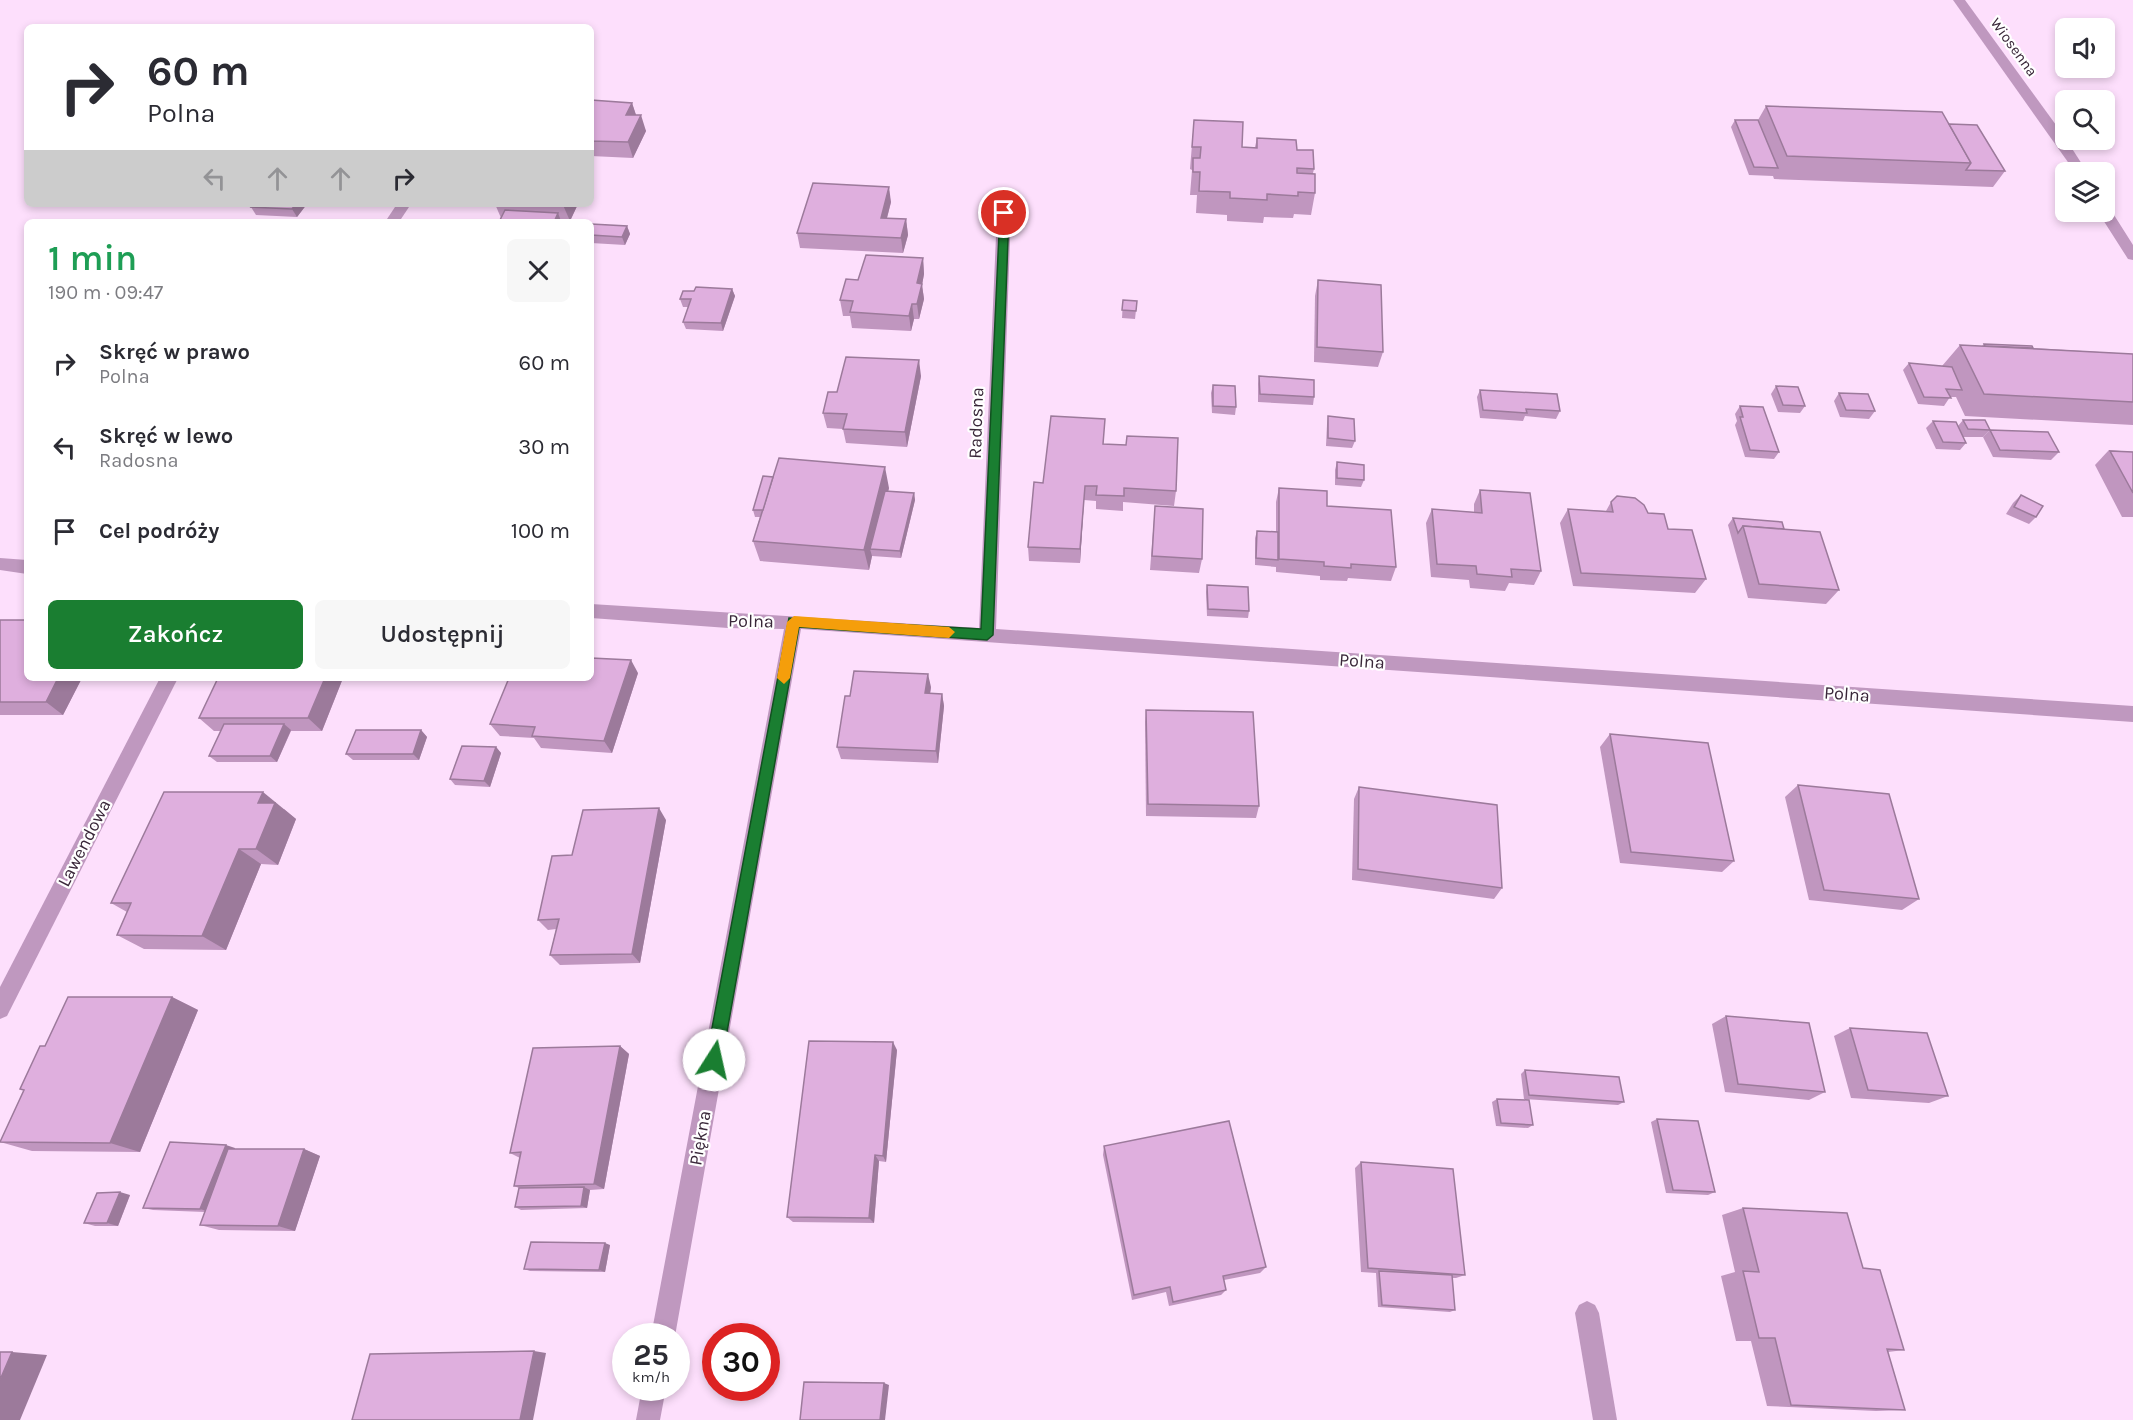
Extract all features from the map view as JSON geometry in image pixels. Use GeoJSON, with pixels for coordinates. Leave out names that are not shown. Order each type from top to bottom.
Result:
{"type":"FeatureCollection","features":[{"type":"Feature","properties":{"kind":"street","name":"Wiosenna"},"geometry":{"type":"LineString","coordinates":[[1959,0],[2075,162]]}},
{"type":"Feature","properties":{"kind":"street","name":"Radosna"},"geometry":{"type":"LineString","coordinates":[[987,635],[1004,213]]}},
{"type":"Feature","properties":{"kind":"street"},"geometry":{"type":"LineString","coordinates":[[2112,222],[2133,256]]}},
{"type":"Feature","properties":{"kind":"street"},"geometry":{"type":"LineString","coordinates":[[0,564],[24,567]]}},
{"type":"Feature","properties":{"kind":"street","name":"Polna"},"geometry":{"type":"LineString","coordinates":[[594,611],[728,621],[794,622],[2133,714]]}},
{"type":"Feature","properties":{"kind":"street","name":"Piękna"},"geometry":{"type":"LineString","coordinates":[[665,1323],[794,622]]}},
{"type":"Feature","properties":{"kind":"street","name":"Lawendowa"},"geometry":{"type":"LineString","coordinates":[[0,1009],[167,681]]}},
{"type":"Feature","properties":{"kind":"street"},"geometry":{"type":"LineString","coordinates":[[1587,1313],[1605,1420]]}},
{"type":"Feature","properties":{"kind":"street"},"geometry":{"type":"LineString","coordinates":[[648,1420],[652,1401]]}},
{"type":"Feature","properties":{"kind":"building"},"geometry":{"type":"Polygon","coordinates":[[[594,100],[632,103],[626,115],[641,115],[628,142],[594,141],[594,100]]]}},
{"type":"Feature","properties":{"kind":"building"},"geometry":{"type":"Polygon","coordinates":[[[1766,106],[1942,112],[1971,163],[1787,156],[1766,106]]]}},
{"type":"Feature","properties":{"kind":"building"},"geometry":{"type":"Polygon","coordinates":[[[1194,120],[1243,122],[1242,147],[1257,148],[1257,138],[1296,140],[1297,150],[1313,150],[1314,169],[1297,168],[1297,173],[1315,174],[1315,193],[1298,192],[1298,196],[1267,194],[1267,200],[1230,198],[1230,192],[1199,191],[1200,172],[1193,172],[1193,158],[1200,158],[1201,147],[1192,147],[1194,120]]]}},
{"type":"Feature","properties":{"kind":"building"},"geometry":{"type":"Polygon","coordinates":[[[1735,120],[1758,120],[1778,168],[1754,167],[1735,120]]]}},
{"type":"Feature","properties":{"kind":"building"},"geometry":{"type":"Polygon","coordinates":[[[1949,124],[1977,125],[2005,171],[1966,170],[1971,163],[1949,124]]]}},
{"type":"Feature","properties":{"kind":"building"},"geometry":{"type":"Polygon","coordinates":[[[813,183],[889,187],[881,218],[906,219],[901,238],[797,233],[813,183]]]}},
{"type":"Feature","properties":{"kind":"building"},"geometry":{"type":"Polygon","coordinates":[[[251,207],[294,207],[292,209],[251,207]]]}},
{"type":"Feature","properties":{"kind":"building"},"geometry":{"type":"Polygon","coordinates":[[[505,210],[558,213],[555,219],[500,219],[505,210]]]}},
{"type":"Feature","properties":{"kind":"building"},"geometry":{"type":"Polygon","coordinates":[[[594,224],[627,226],[622,237],[594,235],[594,224]]]}},
{"type":"Feature","properties":{"kind":"building"},"geometry":{"type":"Polygon","coordinates":[[[866,255],[923,258],[917,283],[922,284],[917,304],[912,304],[909,316],[850,312],[853,301],[840,300],[846,279],[858,280],[866,255]]]}},
{"type":"Feature","properties":{"kind":"building"},"geometry":{"type":"Polygon","coordinates":[[[1318,280],[1381,285],[1383,352],[1317,347],[1318,280]]]}},
{"type":"Feature","properties":{"kind":"building"},"geometry":{"type":"Polygon","coordinates":[[[696,287],[732,289],[721,323],[683,322],[691,299],[680,299],[683,291],[694,291],[696,287]]]}},
{"type":"Feature","properties":{"kind":"building"},"geometry":{"type":"Polygon","coordinates":[[[1123,300],[1137,301],[1136,311],[1122,310],[1123,300]]]}},
{"type":"Feature","properties":{"kind":"building"},"geometry":{"type":"Polygon","coordinates":[[[1984,344],[2032,346],[2033,348],[1985,346],[1984,344]]]}},
{"type":"Feature","properties":{"kind":"building"},"geometry":{"type":"Polygon","coordinates":[[[1960,345],[2133,354],[2133,402],[1984,394],[1960,345]]]}},
{"type":"Feature","properties":{"kind":"building"},"geometry":{"type":"Polygon","coordinates":[[[846,357],[919,360],[905,432],[843,429],[847,414],[823,413],[828,392],[837,392],[846,357]]]}},
{"type":"Feature","properties":{"kind":"building"},"geometry":{"type":"Polygon","coordinates":[[[1909,363],[1952,367],[1962,390],[1946,389],[1951,398],[1924,397],[1909,363]]]}},
{"type":"Feature","properties":{"kind":"building"},"geometry":{"type":"Polygon","coordinates":[[[1259,376],[1314,380],[1314,397],[1260,394],[1259,376]]]}},
{"type":"Feature","properties":{"kind":"building"},"geometry":{"type":"Polygon","coordinates":[[[1213,385],[1235,386],[1236,407],[1213,406],[1213,385]]]}},
{"type":"Feature","properties":{"kind":"building"},"geometry":{"type":"Polygon","coordinates":[[[1776,386],[1798,387],[1805,406],[1783,405],[1776,386]]]}},
{"type":"Feature","properties":{"kind":"building"},"geometry":{"type":"Polygon","coordinates":[[[1480,390],[1557,394],[1560,411],[1526,409],[1527,413],[1483,410],[1480,390]]]}},
{"type":"Feature","properties":{"kind":"building"},"geometry":{"type":"Polygon","coordinates":[[[1839,393],[1868,394],[1875,411],[1846,410],[1839,393]]]}},
{"type":"Feature","properties":{"kind":"building"},"geometry":{"type":"Polygon","coordinates":[[[1740,406],[1763,407],[1779,452],[1750,450],[1740,417],[1743,417],[1740,406]]]}},
{"type":"Feature","properties":{"kind":"building"},"geometry":{"type":"Polygon","coordinates":[[[1051,416],[1105,419],[1103,444],[1126,445],[1127,436],[1178,438],[1176,491],[1124,488],[1124,496],[1096,495],[1097,486],[1085,486],[1080,549],[1028,547],[1034,482],[1043,483],[1051,416]]]}},
{"type":"Feature","properties":{"kind":"building"},"geometry":{"type":"Polygon","coordinates":[[[1328,416],[1354,419],[1355,441],[1328,438],[1328,416]]]}},
{"type":"Feature","properties":{"kind":"building"},"geometry":{"type":"Polygon","coordinates":[[[1963,420],[1985,420],[1990,430],[1968,429],[1963,420]]]}},
{"type":"Feature","properties":{"kind":"building"},"geometry":{"type":"Polygon","coordinates":[[[1933,421],[1956,422],[1966,443],[1943,442],[1933,421]]]}},
{"type":"Feature","properties":{"kind":"building"},"geometry":{"type":"Polygon","coordinates":[[[1990,430],[2048,432],[2059,452],[2000,450],[1990,430]]]}},
{"type":"Feature","properties":{"kind":"building"},"geometry":{"type":"Polygon","coordinates":[[[2110,451],[2133,452],[2133,493],[2110,451]]]}},
{"type":"Feature","properties":{"kind":"building"},"geometry":{"type":"Polygon","coordinates":[[[779,458],[885,467],[864,550],[753,541],[779,458]]]}},
{"type":"Feature","properties":{"kind":"building"},"geometry":{"type":"Polygon","coordinates":[[[1337,462],[1364,465],[1364,480],[1337,478],[1337,462]]]}},
{"type":"Feature","properties":{"kind":"building"},"geometry":{"type":"Polygon","coordinates":[[[763,476],[773,477],[763,510],[753,510],[763,476]]]}},
{"type":"Feature","properties":{"kind":"building"},"geometry":{"type":"Polygon","coordinates":[[[1279,488],[1327,491],[1327,506],[1391,510],[1396,567],[1351,564],[1351,568],[1324,566],[1324,562],[1279,559],[1279,488]]]}},
{"type":"Feature","properties":{"kind":"building"},"geometry":{"type":"Polygon","coordinates":[[[1480,490],[1530,493],[1541,571],[1511,569],[1512,577],[1477,574],[1476,566],[1437,564],[1432,509],[1482,513],[1480,490]]]}},
{"type":"Feature","properties":{"kind":"building"},"geometry":{"type":"Polygon","coordinates":[[[885,491],[914,493],[900,551],[870,549],[885,491]]]}},
{"type":"Feature","properties":{"kind":"building"},"geometry":{"type":"Polygon","coordinates":[[[2021,495],[2043,506],[2036,517],[2014,507],[2021,495]]]}},
{"type":"Feature","properties":{"kind":"building"},"geometry":{"type":"Polygon","coordinates":[[[1617,496],[1635,498],[1644,505],[1648,513],[1664,514],[1668,529],[1692,530],[1706,579],[1581,573],[1568,509],[1613,512],[1611,502],[1617,496]]]}},
{"type":"Feature","properties":{"kind":"building"},"geometry":{"type":"Polygon","coordinates":[[[1155,506],[1203,509],[1202,559],[1152,556],[1155,506]]]}},
{"type":"Feature","properties":{"kind":"building"},"geometry":{"type":"Polygon","coordinates":[[[1733,518],[1782,522],[1784,529],[1743,526],[1738,533],[1733,518]]]}},
{"type":"Feature","properties":{"kind":"building"},"geometry":{"type":"Polygon","coordinates":[[[1743,526],[1820,532],[1839,590],[1759,584],[1743,526]]]}},
{"type":"Feature","properties":{"kind":"building"},"geometry":{"type":"Polygon","coordinates":[[[1257,531],[1278,532],[1278,560],[1256,558],[1257,531]]]}},
{"type":"Feature","properties":{"kind":"building"},"geometry":{"type":"Polygon","coordinates":[[[1207,585],[1248,587],[1249,611],[1208,609],[1207,585]]]}},
{"type":"Feature","properties":{"kind":"building"},"geometry":{"type":"Polygon","coordinates":[[[0,620],[24,620],[24,681],[56,681],[46,702],[0,702],[0,620]]]}},
{"type":"Feature","properties":{"kind":"building"},"geometry":{"type":"Polygon","coordinates":[[[594,658],[631,660],[604,741],[532,736],[535,727],[490,724],[508,681],[594,681],[594,658]]]}},
{"type":"Feature","properties":{"kind":"building"},"geometry":{"type":"Polygon","coordinates":[[[854,671],[928,674],[925,693],[942,694],[936,751],[837,747],[845,696],[850,696],[854,671]]]}},
{"type":"Feature","properties":{"kind":"building"},"geometry":{"type":"Polygon","coordinates":[[[217,681],[324,681],[308,718],[199,718],[217,681]]]}},
{"type":"Feature","properties":{"kind":"building"},"geometry":{"type":"Polygon","coordinates":[[[1146,710],[1253,712],[1259,806],[1148,804],[1146,710]]]}},
{"type":"Feature","properties":{"kind":"building"},"geometry":{"type":"Polygon","coordinates":[[[224,724],[284,724],[270,756],[209,756],[224,724]]]}},
{"type":"Feature","properties":{"kind":"building"},"geometry":{"type":"Polygon","coordinates":[[[356,730],[421,730],[413,754],[346,754],[356,730]]]}},
{"type":"Feature","properties":{"kind":"building"},"geometry":{"type":"Polygon","coordinates":[[[1610,734],[1708,743],[1734,861],[1631,852],[1610,734]]]}},
{"type":"Feature","properties":{"kind":"building"},"geometry":{"type":"Polygon","coordinates":[[[462,746],[496,747],[484,781],[450,779],[462,746]]]}},
{"type":"Feature","properties":{"kind":"building"},"geometry":{"type":"Polygon","coordinates":[[[1798,785],[1889,794],[1919,899],[1824,890],[1798,785]]]}},
{"type":"Feature","properties":{"kind":"building"},"geometry":{"type":"Polygon","coordinates":[[[1359,787],[1497,805],[1502,888],[1358,869],[1359,787]]]}},
{"type":"Feature","properties":{"kind":"building"},"geometry":{"type":"Polygon","coordinates":[[[164,792],[263,792],[258,803],[275,803],[256,849],[239,849],[202,936],[117,935],[131,903],[111,903],[164,792]]]}},
{"type":"Feature","properties":{"kind":"building"},"geometry":{"type":"Polygon","coordinates":[[[659,808],[632,954],[550,955],[559,919],[538,920],[552,856],[572,855],[583,810],[659,808]]]}},
{"type":"Feature","properties":{"kind":"building"},"geometry":{"type":"Polygon","coordinates":[[[68,997],[172,997],[110,1143],[0,1142],[24,1090],[20,1089],[40,1046],[45,1046],[68,997]]]}},
{"type":"Feature","properties":{"kind":"building"},"geometry":{"type":"Polygon","coordinates":[[[1726,1016],[1809,1023],[1825,1092],[1738,1084],[1726,1016]]]}},
{"type":"Feature","properties":{"kind":"building"},"geometry":{"type":"Polygon","coordinates":[[[1850,1028],[1927,1033],[1948,1096],[1868,1090],[1850,1028]]]}},
{"type":"Feature","properties":{"kind":"building"},"geometry":{"type":"Polygon","coordinates":[[[809,1041],[893,1042],[883,1156],[875,1155],[869,1218],[787,1217],[809,1041]]]}},
{"type":"Feature","properties":{"kind":"building"},"geometry":{"type":"Polygon","coordinates":[[[620,1046],[594,1184],[514,1186],[521,1152],[510,1153],[533,1048],[620,1046]]]}},
{"type":"Feature","properties":{"kind":"building"},"geometry":{"type":"Polygon","coordinates":[[[1525,1070],[1619,1077],[1624,1102],[1529,1095],[1525,1070]]]}},
{"type":"Feature","properties":{"kind":"building"},"geometry":{"type":"Polygon","coordinates":[[[1497,1099],[1529,1100],[1533,1125],[1501,1123],[1497,1099]]]}},
{"type":"Feature","properties":{"kind":"building"},"geometry":{"type":"Polygon","coordinates":[[[1657,1119],[1698,1121],[1715,1192],[1673,1190],[1657,1119]]]}},
{"type":"Feature","properties":{"kind":"building"},"geometry":{"type":"Polygon","coordinates":[[[1229,1121],[1266,1267],[1223,1276],[1226,1290],[1173,1302],[1170,1287],[1134,1295],[1104,1146],[1229,1121]]]}},
{"type":"Feature","properties":{"kind":"building"},"geometry":{"type":"Polygon","coordinates":[[[170,1142],[226,1145],[200,1209],[143,1208],[170,1142]]]}},
{"type":"Feature","properties":{"kind":"building"},"geometry":{"type":"Polygon","coordinates":[[[228,1149],[304,1149],[278,1226],[200,1225],[228,1149]]]}},
{"type":"Feature","properties":{"kind":"building"},"geometry":{"type":"Polygon","coordinates":[[[1361,1162],[1453,1169],[1465,1275],[1368,1268],[1361,1162]]]}},
{"type":"Feature","properties":{"kind":"building"},"geometry":{"type":"Polygon","coordinates":[[[584,1187],[581,1206],[515,1207],[519,1188],[584,1187]]]}},
{"type":"Feature","properties":{"kind":"building"},"geometry":{"type":"Polygon","coordinates":[[[120,1192],[107,1223],[84,1223],[97,1193],[120,1192]]]}},
{"type":"Feature","properties":{"kind":"building"},"geometry":{"type":"Polygon","coordinates":[[[1743,1208],[1847,1213],[1863,1268],[1880,1270],[1904,1350],[1887,1349],[1905,1410],[1791,1405],[1775,1338],[1759,1338],[1743,1271],[1759,1272],[1743,1208]]]}},
{"type":"Feature","properties":{"kind":"building"},"geometry":{"type":"Polygon","coordinates":[[[531,1242],[605,1243],[599,1270],[524,1269],[531,1242]]]}},
{"type":"Feature","properties":{"kind":"building"},"geometry":{"type":"Polygon","coordinates":[[[1379,1271],[1452,1275],[1455,1310],[1382,1305],[1379,1271]]]}},
{"type":"Feature","properties":{"kind":"building"},"geometry":{"type":"Polygon","coordinates":[[[534,1351],[520,1420],[352,1420],[370,1354],[534,1351]]]}},
{"type":"Feature","properties":{"kind":"building"},"geometry":{"type":"Polygon","coordinates":[[[0,1352],[12,1352],[0,1380],[0,1352]]]}},
{"type":"Feature","properties":{"kind":"building"},"geometry":{"type":"Polygon","coordinates":[[[804,1382],[884,1383],[880,1420],[800,1420],[804,1382]]]}},
{"type":"Feature","properties":{"kind":"slow traffic"},"geometry":{"type":"LineString","coordinates":[[784,678],[794,622],[949,632]]}},
{"type":"Feature","properties":{"kind":"route"},"geometry":{"type":"LineString","coordinates":[[714,1060],[794,622],[987,635],[1004,213]]}}]}
